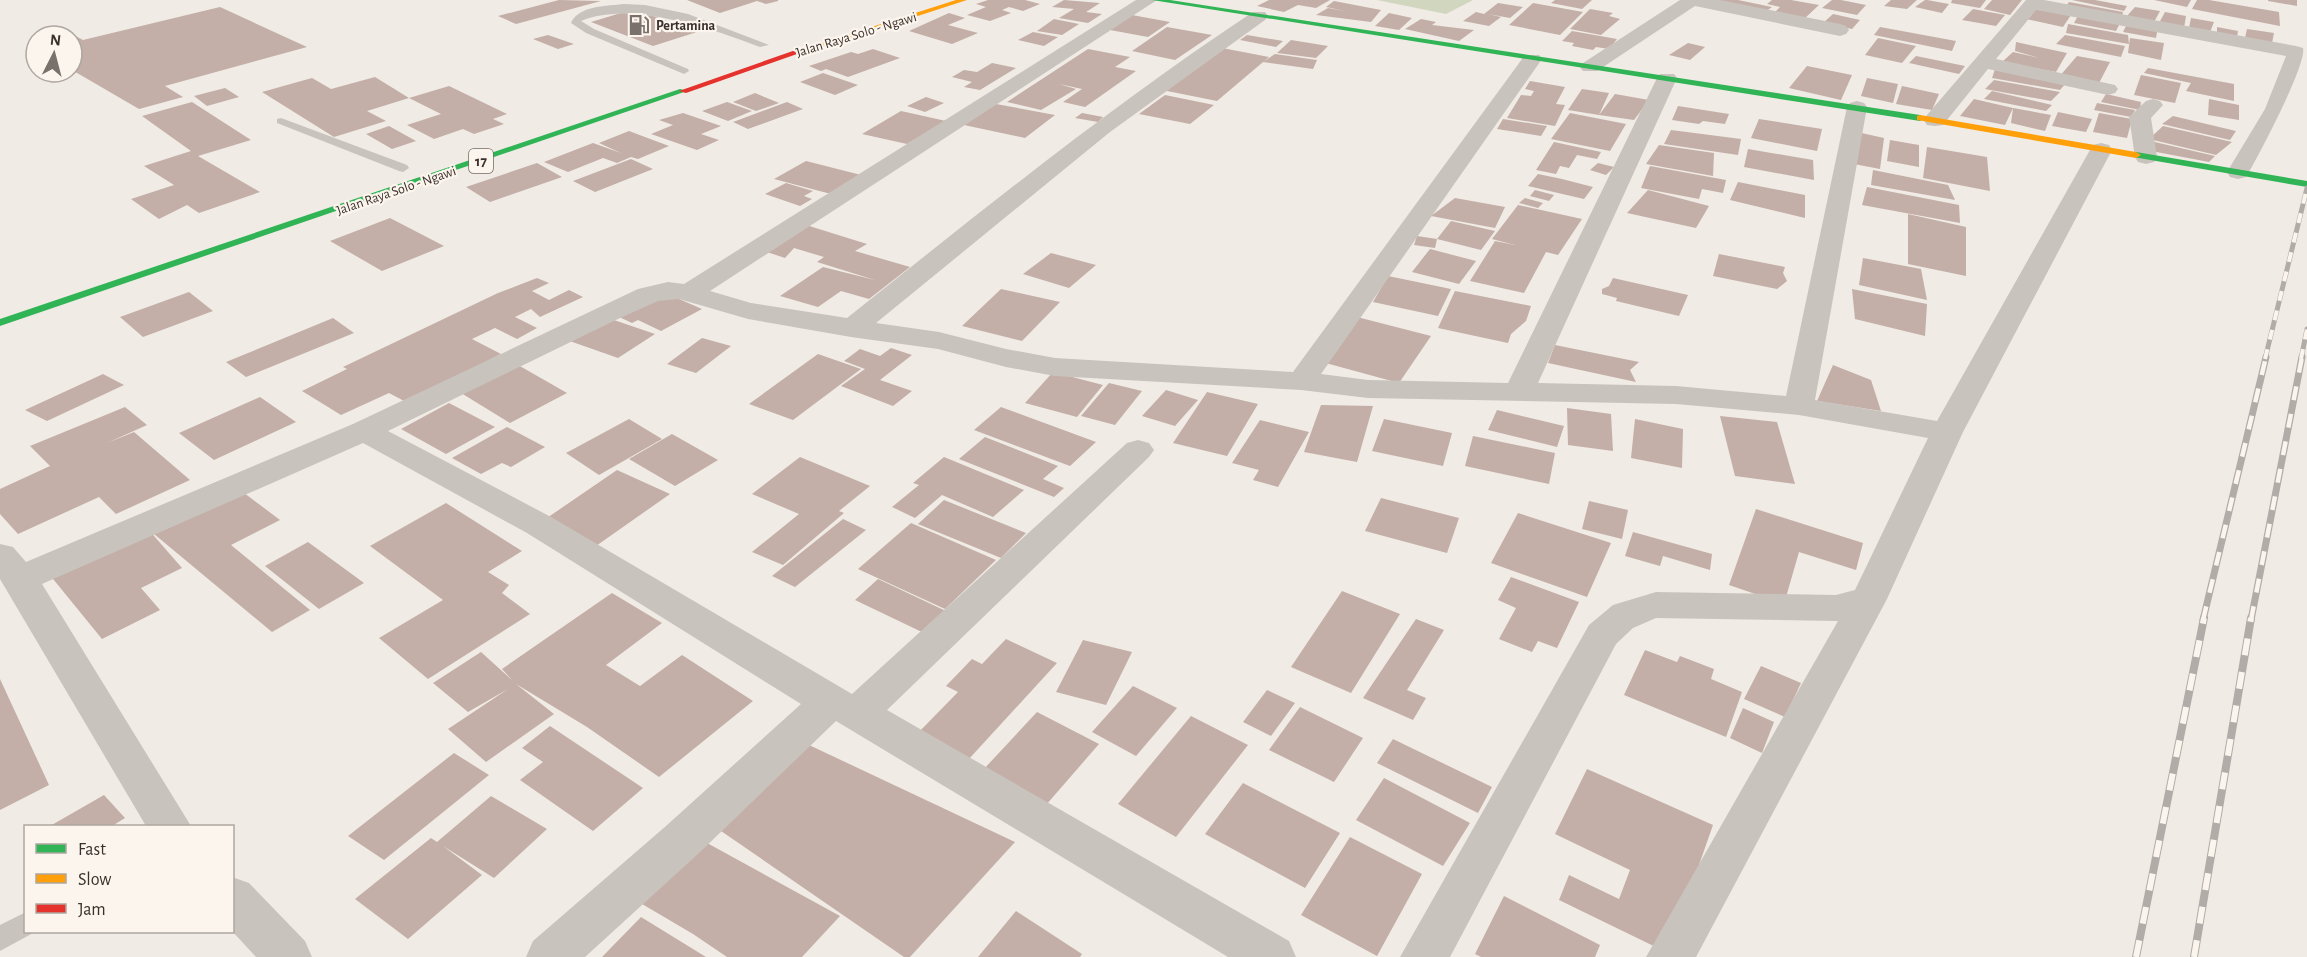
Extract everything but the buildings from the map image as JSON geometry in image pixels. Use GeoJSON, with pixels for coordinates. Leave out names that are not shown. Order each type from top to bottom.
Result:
{"type":"FeatureCollection","features":[{"type":"Feature","properties":{"kind":"main road","name":"Jalan Raya Solo - Ngawi"},"geometry":{"type":"LineString","coordinates":[[0,323],[825,43],[963,0]]}},
{"type":"Feature","properties":{"kind":"main road"},"geometry":{"type":"LineString","coordinates":[[1156,0],[1857,107],[2307,184]]}},
{"type":"Feature","properties":{"kind":"main road"},"geometry":{"type":"LineString","coordinates":[[744,51],[769,43]]}},
{"type":"Feature","properties":{"kind":"main road"},"geometry":{"type":"LineString","coordinates":[[661,79],[689,69]]}},
{"type":"Feature","properties":{"kind":"main road","name":"Jalan Raya Solo - Ngawi"},"geometry":{"type":"LineString","coordinates":[[381,176],[409,166]]}},
{"type":"Feature","properties":{"kind":"street"},"geometry":{"type":"LineString","coordinates":[[690,292],[1148,0]]}},
{"type":"Feature","properties":{"kind":"street"},"geometry":{"type":"LineString","coordinates":[[1590,67],[1693,0],[1840,30]]}},
{"type":"Feature","properties":{"kind":"street"},"geometry":{"type":"LineString","coordinates":[[1935,120],[2034,2],[2296,52],[2275,109],[2238,172]]}},
{"type":"Feature","properties":{"kind":"street"},"geometry":{"type":"LineString","coordinates":[[851,329],[1078,147],[1194,58],[1259,16]]}},
{"type":"Feature","properties":{"kind":"street"},"geometry":{"type":"LineString","coordinates":[[1301,381],[1532,59]]}},
{"type":"Feature","properties":{"kind":"street"},"geometry":{"type":"LineString","coordinates":[[1984,62],[2108,89]]}},
{"type":"Feature","properties":{"kind":"street"},"geometry":{"type":"LineString","coordinates":[[1519,392],[1667,78]]}},
{"type":"Feature","properties":{"kind":"street"},"geometry":{"type":"LineString","coordinates":[[2146,157],[2140,117],[2153,105]]}},
{"type":"Feature","properties":{"kind":"street"},"geometry":{"type":"LineString","coordinates":[[1799,406],[1857,107]]}},
{"type":"Feature","properties":{"kind":"street"},"geometry":{"type":"LineString","coordinates":[[1670,957],[1869,599],[1947,432],[2101,150]]}},
{"type":"Feature","properties":{"kind":"street"},"geometry":{"type":"LineString","coordinates":[[168,825],[10,568],[364,431],[648,295],[668,291],[690,292],[748,311],[851,329],[939,340],[1006,358],[1055,367],[1301,381],[1368,389],[1436,393],[1676,395],[1799,406],[1947,432]]}},
{"type":"Feature","properties":{"kind":"street"},"geometry":{"type":"LineString","coordinates":[[364,431],[539,525],[844,708],[1272,957]]}},
{"type":"Feature","properties":{"kind":"street"},"geometry":{"type":"LineString","coordinates":[[550,957],[682,840],[844,708],[1138,450]]}},
{"type":"Feature","properties":{"kind":"street"},"geometry":{"type":"LineString","coordinates":[[1424,957],[1602,635],[1614,620],[1634,610],[1656,605],[1836,609],[1853,606],[1869,599]]}},
{"type":"Feature","properties":{"kind":"street"},"geometry":{"type":"LineString","coordinates":[[234,900],[288,957]]}},
{"type":"Feature","properties":{"kind":"lane"},"geometry":{"type":"LineString","coordinates":[[689,69],[590,31],[576,23],[577,20],[588,13],[606,9],[630,5],[655,6],[769,43]]}},
{"type":"Feature","properties":{"kind":"lane"},"geometry":{"type":"LineString","coordinates":[[281,121],[409,166]]}},
{"type":"Feature","properties":{"kind":"lane"},"geometry":{"type":"LineString","coordinates":[[0,939],[24,925]]}},
{"type":"Feature","properties":{"kind":"green space"},"geometry":{"type":"Polygon","coordinates":[[[1377,0],[1473,0],[1446,14],[1377,0]]]}},
{"type":"Feature","properties":{"kind":"railway"},"geometry":{"type":"LineString","coordinates":[[2265,359],[2307,188]]}},
{"type":"Feature","properties":{"kind":"railway"},"geometry":{"type":"LineString","coordinates":[[2301,359],[2307,329]]}},
{"type":"Feature","properties":{"kind":"railway"},"geometry":{"type":"LineString","coordinates":[[2203,620],[2266,357]]}},
{"type":"Feature","properties":{"kind":"railway"},"geometry":{"type":"LineString","coordinates":[[2251,620],[2302,357]]}},
{"type":"Feature","properties":{"kind":"railway"},"geometry":{"type":"LineString","coordinates":[[2136,957],[2204,618]]}},
{"type":"Feature","properties":{"kind":"railway"},"geometry":{"type":"LineString","coordinates":[[2194,957],[2251,618]]}},
{"type":"Feature","properties":{"kind":"traffic: fast"},"geometry":{"type":"LineString","coordinates":[[1156,0],[1920,118]]}},
{"type":"Feature","properties":{"kind":"traffic: fast"},"geometry":{"type":"LineString","coordinates":[[0,323],[683,91]]}},
{"type":"Feature","properties":{"kind":"traffic: fast"},"geometry":{"type":"LineString","coordinates":[[2136,155],[2307,184]]}},
{"type":"Feature","properties":{"kind":"traffic: slow"},"geometry":{"type":"LineString","coordinates":[[813,47],[963,0]]}},
{"type":"Feature","properties":{"kind":"traffic: slow"},"geometry":{"type":"LineString","coordinates":[[1920,118],[2136,155]]}},
{"type":"Feature","properties":{"kind":"traffic: jam"},"geometry":{"type":"LineString","coordinates":[[683,91],[813,47]]}},
{"type":"Feature","properties":{"kind":"place","name":"Pertamina"},"geometry":{"type":"Point","coordinates":[639,25]}}]}
